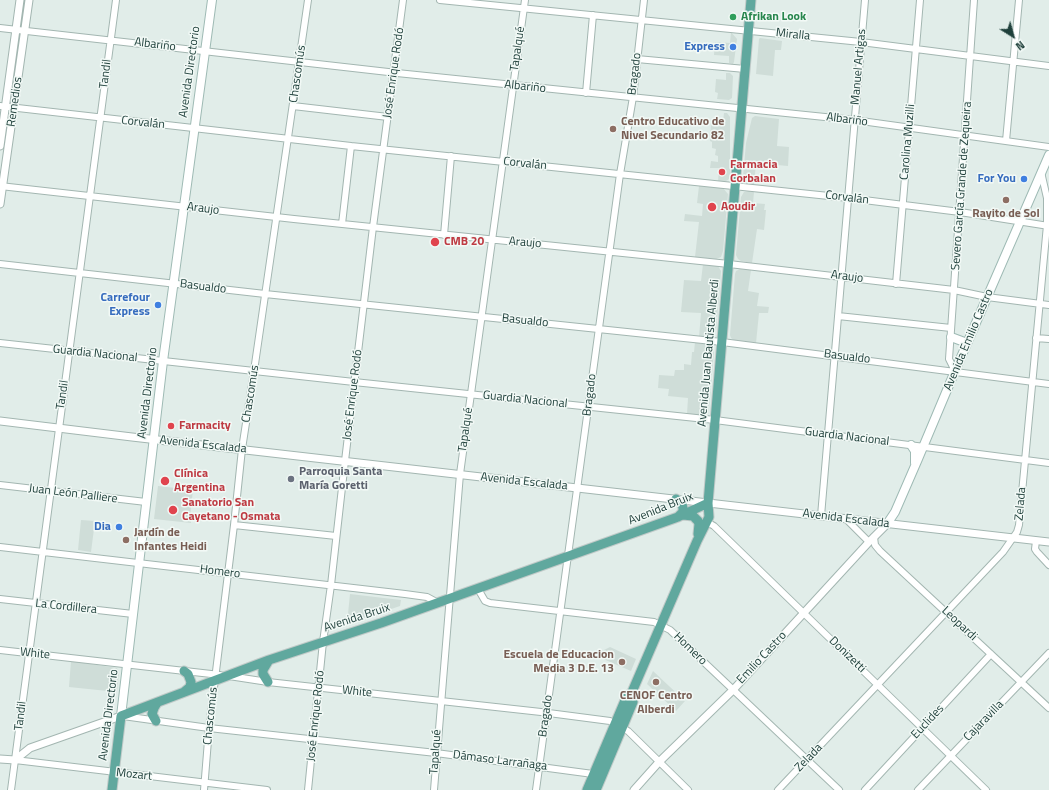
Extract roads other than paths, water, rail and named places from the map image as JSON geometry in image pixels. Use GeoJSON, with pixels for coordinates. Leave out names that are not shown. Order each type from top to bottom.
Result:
{"type":"FeatureCollection","features":[{"type":"Feature","properties":{"kind":"main road","name":"Avenida Directorio"},"geometry":{"type":"LineString","coordinates":[[112,790],[122,716],[146,502],[212,0]]}},
{"type":"Feature","properties":{"kind":"main road","name":"Avenida Juan Bautista Alberdi"},"geometry":{"type":"LineString","coordinates":[[586,790],[593,774],[633,702],[632,692],[697,541],[707,522],[751,0]]}},
{"type":"Feature","properties":{"kind":"main road","name":"Avenida Emilio Castro"},"geometry":{"type":"LineString","coordinates":[[887,524],[895,512],[924,447],[955,371],[1049,155]]}},
{"type":"Feature","properties":{"kind":"main road"},"geometry":{"type":"LineString","coordinates":[[951,338],[967,343]]}},
{"type":"Feature","properties":{"kind":"main road"},"geometry":{"type":"LineString","coordinates":[[911,446],[916,455],[914,469]]}},
{"type":"Feature","properties":{"kind":"main road"},"geometry":{"type":"LineString","coordinates":[[676,499],[682,504],[683,508],[683,512],[680,516]]}},
{"type":"Feature","properties":{"kind":"main road","name":"Avenida Bruix"},"geometry":{"type":"LineString","coordinates":[[122,716],[157,703],[215,677],[226,676],[450,599],[680,516],[708,503]]}},
{"type":"Feature","properties":{"kind":"main road"},"geometry":{"type":"LineString","coordinates":[[680,516],[693,516],[698,521],[699,527],[697,541]]}},
{"type":"Feature","properties":{"kind":"main road"},"geometry":{"type":"LineString","coordinates":[[268,682],[263,674],[263,670],[269,660]]}},
{"type":"Feature","properties":{"kind":"main road"},"geometry":{"type":"LineString","coordinates":[[183,692],[190,687],[191,682],[188,674],[184,671]]}},
{"type":"Feature","properties":{"kind":"main road"},"geometry":{"type":"LineString","coordinates":[[156,721],[152,714],[157,703]]}},
{"type":"Feature","properties":{"kind":"main road","name":"Avenida Juan Bautista Alberdi"},"geometry":{"type":"LineString","coordinates":[[596,790],[619,726]]}},
{"type":"Feature","properties":{"kind":"street","name":"Remedios"},"geometry":{"type":"LineString","coordinates":[[0,146],[3,107],[20,0]]}},
{"type":"Feature","properties":{"kind":"street","name":"Remedios"},"geometry":{"type":"LineString","coordinates":[[0,204],[29,0]]}},
{"type":"Feature","properties":{"kind":"street","name":"Tandil"},"geometry":{"type":"LineString","coordinates":[[11,790],[116,0]]}},
{"type":"Feature","properties":{"kind":"street","name":"Chascomús"},"geometry":{"type":"LineString","coordinates":[[204,790],[209,728],[242,449],[308,0]]}},
{"type":"Feature","properties":{"kind":"street","name":"José Enrique Rodó"},"geometry":{"type":"LineString","coordinates":[[308,790],[323,642],[354,382],[383,150],[404,0]]}},
{"type":"Feature","properties":{"kind":"street","name":"Miralla"},"geometry":{"type":"LineString","coordinates":[[440,0],[861,42],[1049,66]]}},
{"type":"Feature","properties":{"kind":"street","name":"Tapalqué"},"geometry":{"type":"LineString","coordinates":[[434,790],[460,474],[525,0]]}},
{"type":"Feature","properties":{"kind":"street","name":"Bragado"},"geometry":{"type":"LineString","coordinates":[[536,790],[620,174],[633,97],[644,0]]}},
{"type":"Feature","properties":{"kind":"street","name":"Manuel Artigas"},"geometry":{"type":"LineString","coordinates":[[821,516],[865,0]]}},
{"type":"Feature","properties":{"kind":"street","name":"Carolina Muzilli"},"geometry":{"type":"LineString","coordinates":[[896,284],[920,0]]}},
{"type":"Feature","properties":{"kind":"street","name":"Severo García Grande de Zequeira"},"geometry":{"type":"LineString","coordinates":[[955,371],[949,359],[966,135],[974,0]]}},
{"type":"Feature","properties":{"kind":"street"},"geometry":{"type":"LineString","coordinates":[[1006,141],[1019,0]]}},
{"type":"Feature","properties":{"kind":"street"},"geometry":{"type":"LineString","coordinates":[[586,93],[593,15]]}},
{"type":"Feature","properties":{"kind":"street","name":"Albariño"},"geometry":{"type":"LineString","coordinates":[[0,28],[299,63],[854,120],[1049,147]]}},
{"type":"Feature","properties":{"kind":"street"},"geometry":{"type":"LineString","coordinates":[[637,59],[745,70]]}},
{"type":"Feature","properties":{"kind":"street"},"geometry":{"type":"LineString","coordinates":[[293,106],[388,117]]}},
{"type":"Feature","properties":{"kind":"street","name":"Corvalán"},"geometry":{"type":"LineString","coordinates":[[3,107],[383,150],[848,198],[960,212],[1048,226]]}},
{"type":"Feature","properties":{"kind":"street"},"geometry":{"type":"LineString","coordinates":[[342,224],[351,146]]}},
{"type":"Feature","properties":{"kind":"street"},"geometry":{"type":"LineString","coordinates":[[444,235],[452,156]]}},
{"type":"Feature","properties":{"kind":"street","name":"Zelada"},"geometry":{"type":"LineString","coordinates":[[778,790],[1003,552],[1014,538],[1019,525],[1048,226],[1047,198],[1041,172]]}},
{"type":"Feature","properties":{"kind":"street","name":"Araujo"},"geometry":{"type":"LineString","coordinates":[[2,186],[444,235],[841,276],[954,290],[988,297],[1049,305]]}},
{"type":"Feature","properties":{"kind":"street","name":"Basualdo"},"geometry":{"type":"LineString","coordinates":[[0,264],[265,294],[722,342],[1049,384]]}},
{"type":"Feature","properties":{"kind":"street"},"geometry":{"type":"LineString","coordinates":[[838,316],[951,328]]}},
{"type":"Feature","properties":{"kind":"street"},"geometry":{"type":"LineString","coordinates":[[1036,338],[1049,339]]}},
{"type":"Feature","properties":{"kind":"street","name":"Guardia Nacional"},"geometry":{"type":"LineString","coordinates":[[0,343],[715,420],[1049,463]]}},
{"type":"Feature","properties":{"kind":"street","name":"Avenida Escalada"},"geometry":{"type":"LineString","coordinates":[[0,421],[154,440],[1049,542]]}},
{"type":"Feature","properties":{"kind":"street","name":"Juan León Palliere"},"geometry":{"type":"LineString","coordinates":[[0,485],[146,502]]}},
{"type":"Feature","properties":{"kind":"street","name":"Leopardi"},"geometry":{"type":"LineString","coordinates":[[846,519],[872,539],[880,551],[1049,708]]}},
{"type":"Feature","properties":{"kind":"street","name":"Donizetti"},"geometry":{"type":"LineString","coordinates":[[707,522],[714,526],[986,790]]}},
{"type":"Feature","properties":{"kind":"street","name":"Emilio Castro"},"geometry":{"type":"LineString","coordinates":[[634,790],[659,762],[733,690],[887,524]]}},
{"type":"Feature","properties":{"kind":"street"},"geometry":{"type":"LineString","coordinates":[[234,525],[336,536]]}},
{"type":"Feature","properties":{"kind":"street"},"geometry":{"type":"LineString","coordinates":[[1036,540],[1037,552],[1049,565]]}},
{"type":"Feature","properties":{"kind":"street","name":"Homero"},"geometry":{"type":"LineString","coordinates":[[0,547],[427,597],[438,603]]}},
{"type":"Feature","properties":{"kind":"street","name":"Homero"},"geometry":{"type":"LineString","coordinates":[[478,589],[485,600],[490,603],[654,622],[670,630],[839,790]]}},
{"type":"Feature","properties":{"kind":"street","name":"La Cordillera"},"geometry":{"type":"LineString","coordinates":[[0,599],[133,614]]}},
{"type":"Feature","properties":{"kind":"street","name":"White"},"geometry":{"type":"LineString","coordinates":[[0,650],[184,671],[215,677]]}},
{"type":"Feature","properties":{"kind":"street","name":"Cajaravilla"},"geometry":{"type":"LineString","coordinates":[[918,790],[1049,653]]}},
{"type":"Feature","properties":{"kind":"street","name":"Euclides"},"geometry":{"type":"LineString","coordinates":[[865,790],[991,654]]}},
{"type":"Feature","properties":{"kind":"street","name":"White"},"geometry":{"type":"LineString","coordinates":[[226,676],[610,721],[628,731],[688,790]]}},
{"type":"Feature","properties":{"kind":"street","name":"Avenida Bruix"},"geometry":{"type":"LineString","coordinates":[[15,760],[30,748],[122,716]]}},
{"type":"Feature","properties":{"kind":"street","name":"Dámaso Larrañaga"},"geometry":{"type":"LineString","coordinates":[[122,716],[209,728],[436,753],[593,774]]}},
{"type":"Feature","properties":{"kind":"street","name":"Mozart"},"geometry":{"type":"LineString","coordinates":[[0,759],[267,790]]}},
{"type":"Feature","properties":{"kind":"place","name":"Afrikan Look"},"geometry":{"type":"Point","coordinates":[733,17]}},
{"type":"Feature","properties":{"kind":"place","name":"Express"},"geometry":{"type":"Point","coordinates":[733,47]}},
{"type":"Feature","properties":{"kind":"place","name":"Centro Educativo de Nivel Secundario 82"},"geometry":{"type":"Point","coordinates":[613,129]}},
{"type":"Feature","properties":{"kind":"place","name":"Farmacia Corbalan"},"geometry":{"type":"Point","coordinates":[722,172]}},
{"type":"Feature","properties":{"kind":"place","name":"For You"},"geometry":{"type":"Point","coordinates":[1024,179]}},
{"type":"Feature","properties":{"kind":"place","name":"Rayito de Sol"},"geometry":{"type":"Point","coordinates":[1006,200]}},
{"type":"Feature","properties":{"kind":"place","name":"Aoudir"},"geometry":{"type":"Point","coordinates":[712,207]}},
{"type":"Feature","properties":{"kind":"place","name":"CMB 20"},"geometry":{"type":"Point","coordinates":[435,242]}},
{"type":"Feature","properties":{"kind":"place","name":"Carrefour Express"},"geometry":{"type":"Point","coordinates":[158,305]}},
{"type":"Feature","properties":{"kind":"place","name":"Farmacity"},"geometry":{"type":"Point","coordinates":[171,426]}},
{"type":"Feature","properties":{"kind":"place","name":"Parroquia Santa María Goretti"},"geometry":{"type":"Point","coordinates":[291,479]}},
{"type":"Feature","properties":{"kind":"place","name":"Clínica Argentina"},"geometry":{"type":"Point","coordinates":[165,481]}},
{"type":"Feature","properties":{"kind":"place","name":"Sanatorio San Cayetano - Osmata"},"geometry":{"type":"Point","coordinates":[173,510]}},
{"type":"Feature","properties":{"kind":"place","name":"Dia"},"geometry":{"type":"Point","coordinates":[119,527]}},
{"type":"Feature","properties":{"kind":"place","name":"Jardín de Infantes Heidi"},"geometry":{"type":"Point","coordinates":[126,540]}},
{"type":"Feature","properties":{"kind":"place","name":"Escuela de Educacion Media 3 D.E. 13"},"geometry":{"type":"Point","coordinates":[622,662]}},
{"type":"Feature","properties":{"kind":"place","name":"CENOF Centro Alberdi"},"geometry":{"type":"Point","coordinates":[656,682]}}]}
